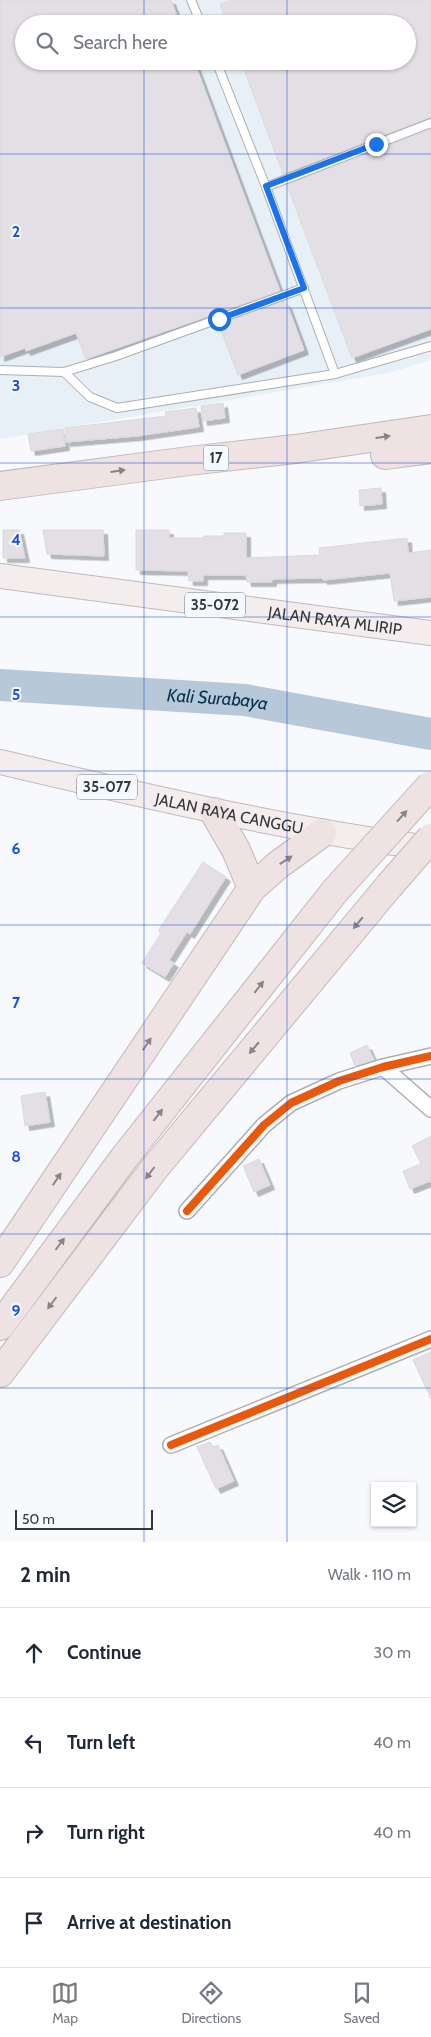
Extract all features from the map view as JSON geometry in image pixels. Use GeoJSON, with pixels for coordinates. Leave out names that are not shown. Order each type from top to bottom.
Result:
{"type":"FeatureCollection","features":[{"type":"Feature","properties":{"kind":"highway","name":"17"},"geometry":{"type":"LineString","coordinates":[[0,486],[369,439],[431,429]]}},
{"type":"Feature","properties":{"kind":"highway","name":"17"},"geometry":{"type":"LineString","coordinates":[[0,503],[431,449]]}},
{"type":"Feature","properties":{"kind":"highway"},"geometry":{"type":"LineString","coordinates":[[0,1326],[124,1158],[335,891],[431,785]]}},
{"type":"Feature","properties":{"kind":"highway"},"geometry":{"type":"LineString","coordinates":[[214,812],[236,850],[252,888]]}},
{"type":"Feature","properties":{"kind":"highway"},"geometry":{"type":"LineString","coordinates":[[0,1263],[252,888],[278,865],[322,833]]}},
{"type":"Feature","properties":{"kind":"highway"},"geometry":{"type":"LineString","coordinates":[[0,1373],[154,1169],[431,838]]}},
{"type":"Feature","properties":{"kind":"main road","name":"JALAN RAYA MLIRIP"},"geometry":{"type":"LineString","coordinates":[[0,576],[431,633]]}},
{"type":"Feature","properties":{"kind":"main road","name":"JALAN RAYA CANGGU"},"geometry":{"type":"LineString","coordinates":[[0,762],[214,812],[322,833],[431,848]]}},
{"type":"Feature","properties":{"kind":"street"},"geometry":{"type":"LineString","coordinates":[[187,1211],[264,1125],[291,1103],[339,1081],[383,1067],[431,1056]]}},
{"type":"Feature","properties":{"kind":"street"},"geometry":{"type":"LineString","coordinates":[[383,1067],[431,1109]]}},
{"type":"Feature","properties":{"kind":"street"},"geometry":{"type":"LineString","coordinates":[[171,1445],[431,1339]]}},
{"type":"Feature","properties":{"kind":"lane"},"geometry":{"type":"LineString","coordinates":[[191,0],[197,15]]}},
{"type":"Feature","properties":{"kind":"lane"},"geometry":{"type":"LineString","coordinates":[[220,70],[266,186],[335,374]]}},
{"type":"Feature","properties":{"kind":"lane"},"geometry":{"type":"LineString","coordinates":[[266,186],[431,123]]}},
{"type":"Feature","properties":{"kind":"lane"},"geometry":{"type":"LineString","coordinates":[[0,370],[64,372],[116,356],[304,288]]}},
{"type":"Feature","properties":{"kind":"lane"},"geometry":{"type":"LineString","coordinates":[[64,372],[90,397],[117,408],[335,374],[431,346]]}},
{"type":"Feature","properties":{"kind":"shaded area"},"geometry":{"type":"Polygon","coordinates":[[[0,0],[431,0],[431,360],[388,373],[0,439],[0,0]]]}},
{"type":"Feature","properties":{"kind":"building"},"geometry":{"type":"Polygon","coordinates":[[[0,0],[171,0],[177,15],[15,15],[15,70],[197,70],[280,291],[86,359],[76,333],[26,351],[25,348],[0,357],[0,0]]]}},
{"type":"Feature","properties":{"kind":"building"},"geometry":{"type":"Polygon","coordinates":[[[232,0],[431,0],[431,117],[283,174],[244,70],[416,70],[416,15],[224,15],[220,4],[232,0]]]}},
{"type":"Feature","properties":{"kind":"building"},"geometry":{"type":"Polygon","coordinates":[[[431,129],[431,329],[352,358],[287,185],[431,129]]]}},
{"type":"Feature","properties":{"kind":"building"},"geometry":{"type":"Polygon","coordinates":[[[284,301],[287,304],[304,350],[238,375],[219,325],[284,301]]]}},
{"type":"Feature","properties":{"kind":"building"},"geometry":{"type":"Polygon","coordinates":[[[223,403],[225,418],[203,421],[201,406],[223,403]]]}},
{"type":"Feature","properties":{"kind":"building"},"geometry":{"type":"Polygon","coordinates":[[[196,408],[199,427],[137,436],[66,442],[65,428],[166,416],[165,412],[196,408]]]}},
{"type":"Feature","properties":{"kind":"building"},"geometry":{"type":"Polygon","coordinates":[[[63,429],[65,446],[31,451],[28,434],[63,429]]]}},
{"type":"Feature","properties":{"kind":"building"},"geometry":{"type":"Polygon","coordinates":[[[381,488],[382,504],[360,506],[359,490],[381,488]]]}},
{"type":"Feature","properties":{"kind":"building"},"geometry":{"type":"Polygon","coordinates":[[[3,530],[19,530],[25,558],[3,558],[3,530]]]}},
{"type":"Feature","properties":{"kind":"building"},"geometry":{"type":"Polygon","coordinates":[[[43,530],[103,530],[104,556],[47,554],[43,530]]]}},
{"type":"Feature","properties":{"kind":"building"},"geometry":{"type":"Polygon","coordinates":[[[136,530],[169,530],[169,538],[204,538],[204,536],[224,536],[224,533],[246,533],[246,558],[320,555],[319,548],[407,538],[408,553],[431,550],[431,597],[394,601],[390,573],[323,580],[322,578],[272,579],[272,582],[247,582],[246,575],[203,575],[203,581],[189,581],[188,571],[136,570],[136,530]]]}},
{"type":"Feature","properties":{"kind":"building"},"geometry":{"type":"Polygon","coordinates":[[[203,862],[226,877],[190,934],[187,932],[169,960],[174,963],[165,977],[142,963],[161,933],[158,931],[203,862]]]}},
{"type":"Feature","properties":{"kind":"building"},"geometry":{"type":"Polygon","coordinates":[[[367,1045],[374,1060],[355,1066],[350,1053],[367,1045]]]}},
{"type":"Feature","properties":{"kind":"building"},"geometry":{"type":"Polygon","coordinates":[[[45,1092],[50,1122],[25,1126],[21,1096],[45,1092]]]}},
{"type":"Feature","properties":{"kind":"building"},"geometry":{"type":"Polygon","coordinates":[[[431,1136],[431,1183],[430,1181],[410,1189],[403,1171],[421,1164],[412,1146],[431,1136]]]}},
{"type":"Feature","properties":{"kind":"building"},"geometry":{"type":"Polygon","coordinates":[[[259,1159],[270,1185],[254,1192],[243,1166],[259,1159]]]}},
{"type":"Feature","properties":{"kind":"building"},"geometry":{"type":"Polygon","coordinates":[[[431,1352],[431,1399],[413,1360],[431,1352]]]}},
{"type":"Feature","properties":{"kind":"building"},"geometry":{"type":"Polygon","coordinates":[[[210,1442],[213,1447],[218,1445],[234,1481],[216,1489],[197,1447],[210,1442]]]}},
{"type":"Feature","properties":{"kind":"waterway","name":"Kali Surabaya"},"geometry":{"type":"LineString","coordinates":[[0,685],[245,700],[431,734]]}},
{"type":"Feature","properties":{"kind":"cycle path"},"geometry":{"type":"LineString","coordinates":[[187,1211],[264,1125],[291,1103],[339,1081],[383,1067],[431,1056]]}},
{"type":"Feature","properties":{"kind":"cycle path"},"geometry":{"type":"LineString","coordinates":[[171,1445],[431,1339]]}},
{"type":"Feature","properties":{"kind":"route"},"geometry":{"type":"LineString","coordinates":[[219,319],[304,288],[266,186],[376,144]]}}]}
